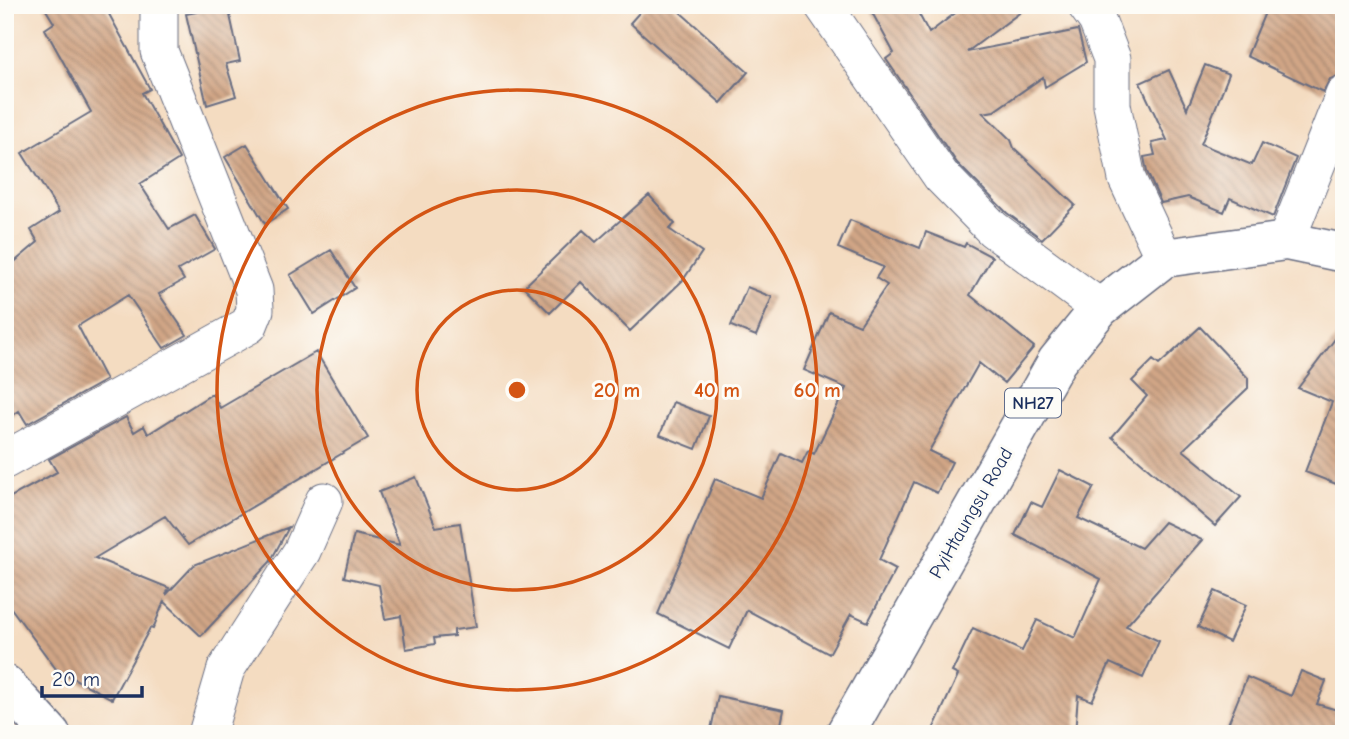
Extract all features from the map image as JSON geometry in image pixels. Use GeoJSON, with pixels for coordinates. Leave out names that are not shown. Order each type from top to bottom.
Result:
{"type":"FeatureCollection","features":[{"type":"Feature","properties":{"kind":"highway"},"geometry":{"type":"LineString","coordinates":[[1164,258],[1286,242],[1336,249],[1344,253]]}},
{"type":"Feature","properties":{"kind":"highway","name":"PyiHtaungsu Road"},"geometry":{"type":"LineString","coordinates":[[845,734],[1057,361],[1100,308],[1164,258]]}},
{"type":"Feature","properties":{"kind":"highway"},"geometry":{"type":"LineString","coordinates":[[7,691],[51,734]]}},
{"type":"Feature","properties":{"kind":"street"},"geometry":{"type":"LineString","coordinates":[[5,460],[249,325],[255,310],[254,290],[159,51],[159,5]]}},
{"type":"Feature","properties":{"kind":"street"},"geometry":{"type":"LineString","coordinates":[[823,5],[941,176],[993,229],[1100,308]]}},
{"type":"Feature","properties":{"kind":"street"},"geometry":{"type":"LineString","coordinates":[[1086,5],[1097,20],[1112,59],[1112,105],[1127,179],[1164,258]]}},
{"type":"Feature","properties":{"kind":"street"},"geometry":{"type":"LineString","coordinates":[[1286,242],[1344,95]]}},
{"type":"Feature","properties":{"kind":"street"},"geometry":{"type":"LineString","coordinates":[[207,734],[226,669],[302,551],[324,501]]}},
{"type":"Feature","properties":{"kind":"building"},"geometry":{"type":"Polygon","coordinates":[[[43,5],[104,5],[150,89],[142,93],[179,159],[140,184],[169,229],[195,215],[215,249],[178,270],[184,280],[159,294],[187,335],[164,348],[128,295],[78,326],[106,380],[27,424],[19,411],[5,421],[5,270],[38,242],[31,230],[59,212],[22,153],[91,112],[45,29],[54,23],[43,5]]]}},
{"type":"Feature","properties":{"kind":"building"},"geometry":{"type":"Polygon","coordinates":[[[646,5],[672,5],[748,72],[721,103],[630,23],[646,5]]]}},
{"type":"Feature","properties":{"kind":"building"},"geometry":{"type":"Polygon","coordinates":[[[868,5],[914,5],[929,33],[966,5],[1030,5],[967,52],[1078,30],[1086,62],[1045,87],[1043,77],[994,111],[983,113],[1011,140],[1014,148],[1075,205],[1042,239],[1007,213],[957,163],[886,59],[894,53],[868,5]]]}},
{"type":"Feature","properties":{"kind":"building"},"geometry":{"type":"Polygon","coordinates":[[[1268,5],[1330,5],[1344,11],[1344,74],[1330,79],[1323,92],[1247,56],[1268,5]]]}},
{"type":"Feature","properties":{"kind":"building"},"geometry":{"type":"Polygon","coordinates":[[[228,6],[240,61],[226,64],[236,96],[207,105],[186,14],[228,6]]]}},
{"type":"Feature","properties":{"kind":"building"},"geometry":{"type":"Polygon","coordinates":[[[1205,65],[1229,74],[1201,144],[1252,165],[1262,143],[1296,158],[1273,217],[1230,198],[1224,212],[1188,197],[1161,203],[1147,172],[1144,157],[1155,155],[1152,143],[1167,140],[1140,83],[1169,70],[1187,109],[1205,65]]]}},
{"type":"Feature","properties":{"kind":"building"},"geometry":{"type":"Polygon","coordinates":[[[247,144],[288,209],[265,224],[225,157],[247,144]]]}},
{"type":"Feature","properties":{"kind":"building"},"geometry":{"type":"Polygon","coordinates":[[[649,195],[675,224],[669,229],[702,252],[683,280],[630,331],[581,282],[550,313],[524,287],[583,230],[596,242],[649,195]]]}},
{"type":"Feature","properties":{"kind":"building"},"geometry":{"type":"Polygon","coordinates":[[[850,220],[920,248],[926,232],[964,247],[966,243],[992,257],[970,295],[1034,347],[1004,383],[979,363],[929,451],[952,462],[937,493],[914,482],[879,560],[896,569],[868,622],[851,614],[829,654],[747,610],[729,649],[658,614],[715,479],[761,498],[781,453],[802,463],[808,451],[814,454],[846,388],[804,370],[829,312],[860,325],[887,285],[876,278],[883,267],[838,248],[850,220]]]}},
{"type":"Feature","properties":{"kind":"building"},"geometry":{"type":"Polygon","coordinates":[[[331,250],[355,288],[314,314],[290,275],[331,250]]]}},
{"type":"Feature","properties":{"kind":"building"},"geometry":{"type":"Polygon","coordinates":[[[747,287],[772,297],[756,336],[731,326],[747,287]]]}},
{"type":"Feature","properties":{"kind":"building"},"geometry":{"type":"Polygon","coordinates":[[[1200,327],[1248,378],[1248,388],[1183,450],[1241,497],[1215,526],[1112,437],[1147,396],[1132,381],[1153,360],[1159,365],[1200,327]]]}},
{"type":"Feature","properties":{"kind":"building"},"geometry":{"type":"Polygon","coordinates":[[[1344,327],[1344,487],[1305,472],[1332,402],[1298,388],[1344,327]]]}},
{"type":"Feature","properties":{"kind":"building"},"geometry":{"type":"Polygon","coordinates":[[[316,352],[368,438],[188,545],[165,516],[95,558],[169,588],[166,595],[194,565],[289,527],[270,562],[201,636],[164,601],[153,629],[150,628],[112,699],[56,669],[5,600],[5,500],[57,472],[49,459],[126,417],[134,432],[144,426],[148,434],[212,394],[220,408],[316,352]]]}},
{"type":"Feature","properties":{"kind":"building"},"geometry":{"type":"Polygon","coordinates":[[[673,402],[709,416],[696,449],[660,435],[673,402]]]}},
{"type":"Feature","properties":{"kind":"building"},"geometry":{"type":"Polygon","coordinates":[[[1060,470],[1094,487],[1078,518],[1141,548],[1164,522],[1202,540],[1126,626],[1159,641],[1143,678],[1110,663],[1092,701],[1078,695],[1075,734],[931,734],[958,675],[952,672],[973,628],[1022,651],[1037,620],[1075,638],[1101,579],[1015,535],[1031,502],[1042,507],[1060,470]]]}},
{"type":"Feature","properties":{"kind":"building"},"geometry":{"type":"Polygon","coordinates":[[[416,477],[436,527],[460,523],[476,627],[454,630],[454,636],[434,638],[435,644],[406,649],[401,616],[385,619],[379,585],[344,577],[354,534],[400,545],[379,492],[416,477]]]}},
{"type":"Feature","properties":{"kind":"building"},"geometry":{"type":"Polygon","coordinates":[[[1215,591],[1246,605],[1229,642],[1198,627],[1215,591]]]}},
{"type":"Feature","properties":{"kind":"building"},"geometry":{"type":"Polygon","coordinates":[[[1301,671],[1326,681],[1317,704],[1344,712],[1344,734],[1224,734],[1247,677],[1291,696],[1301,671]]]}},
{"type":"Feature","properties":{"kind":"building"},"geometry":{"type":"Polygon","coordinates":[[[718,696],[784,710],[779,734],[710,734],[718,696]]]}}]}
